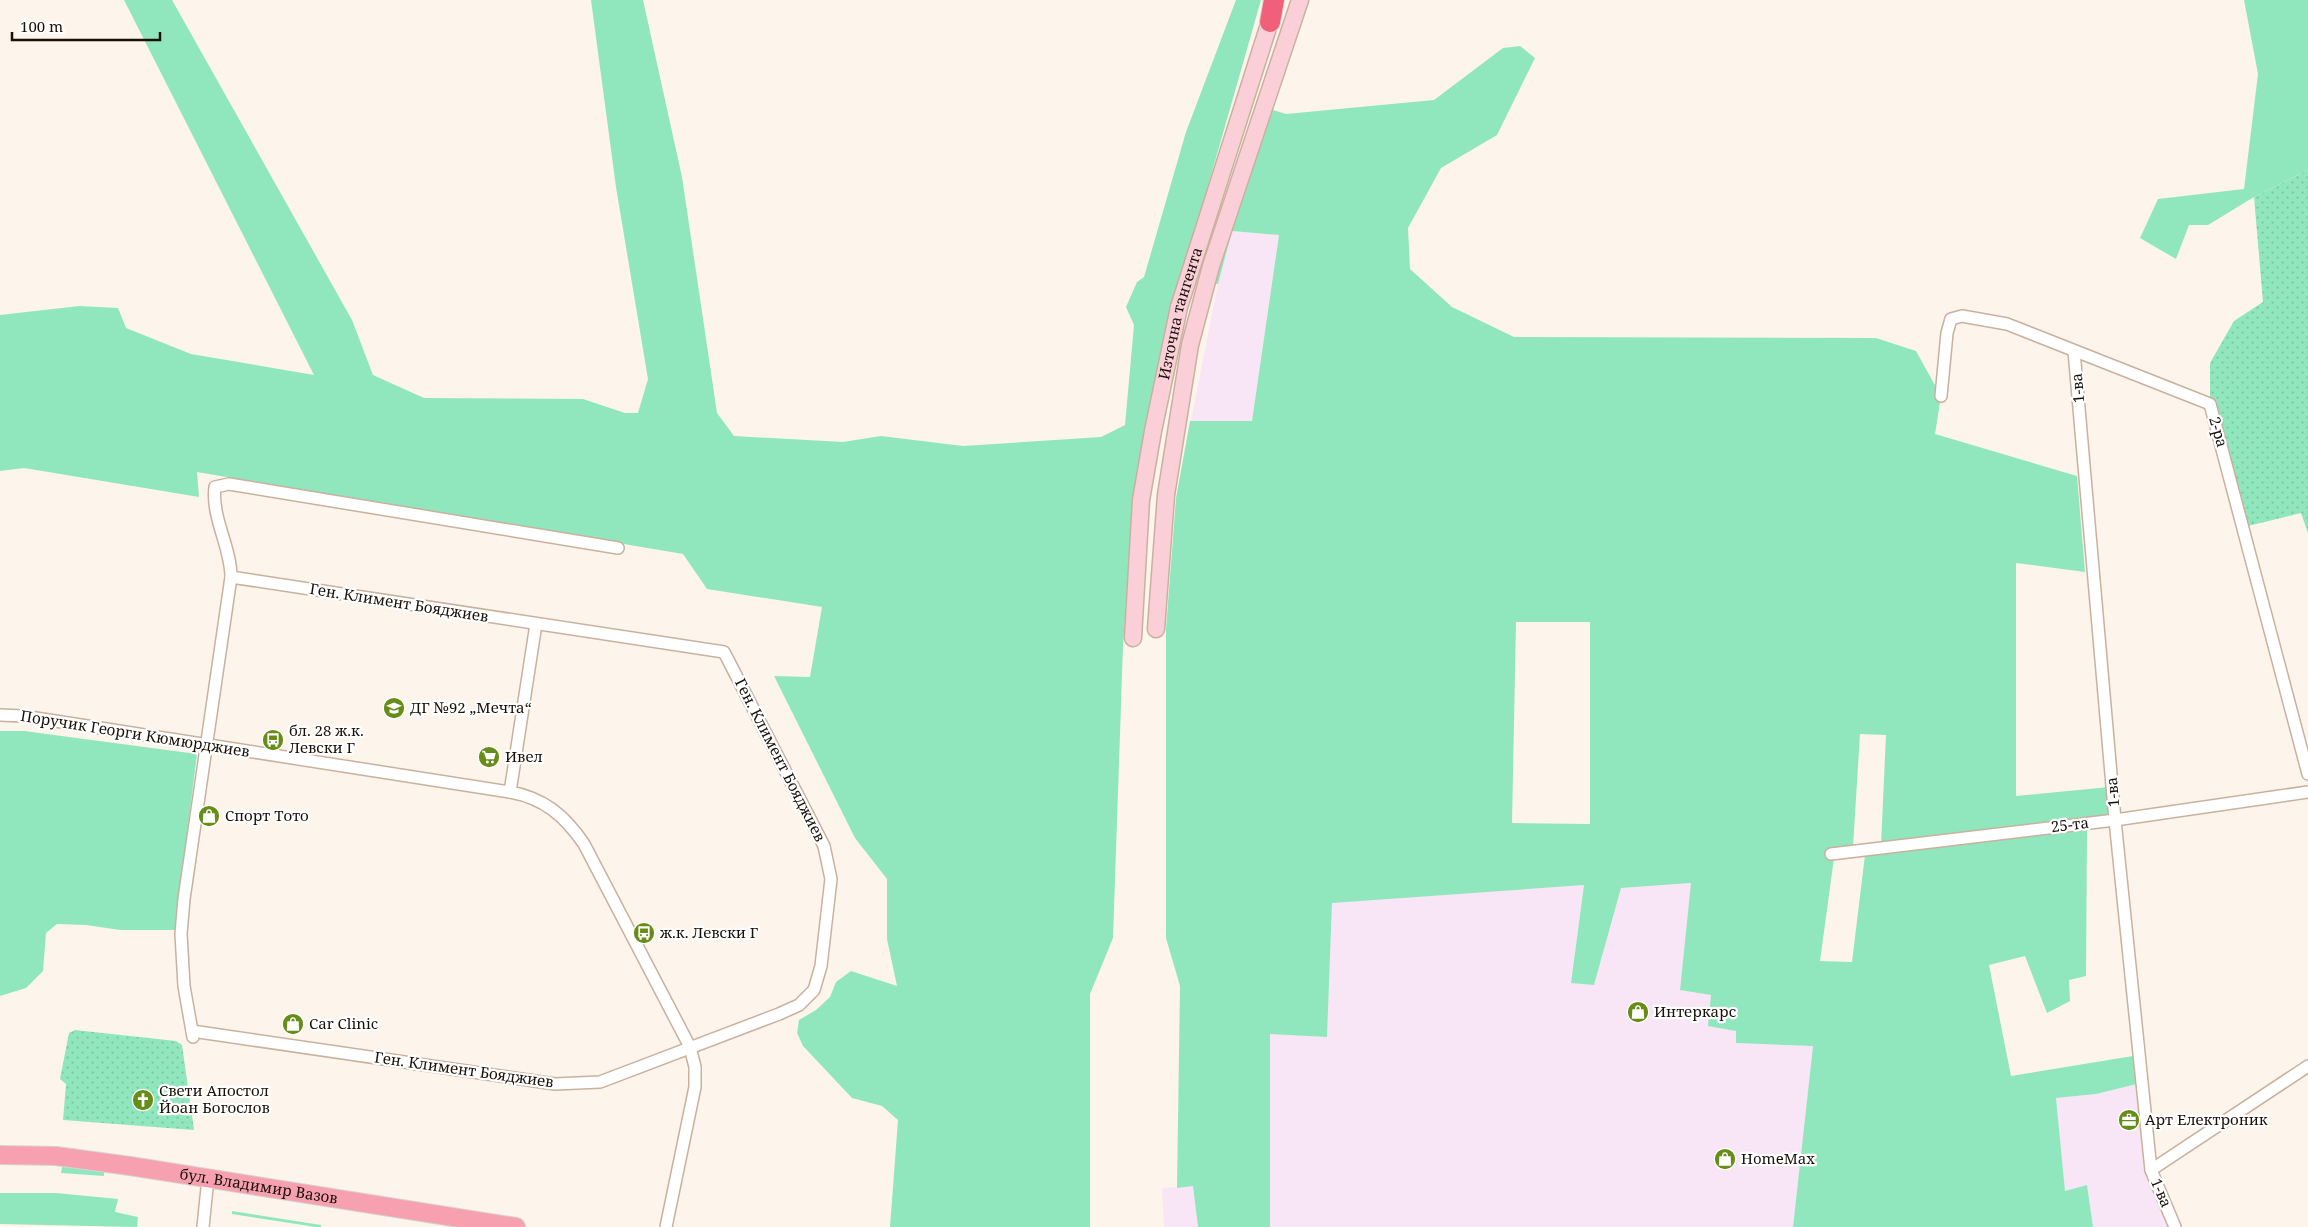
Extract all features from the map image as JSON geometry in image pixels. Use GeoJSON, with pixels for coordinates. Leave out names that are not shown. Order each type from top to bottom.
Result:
{"type":"FeatureCollection","features":[{"type":"Feature","properties":{"kind":"highway"},"geometry":{"type":"LineString","coordinates":[[1270,22],[1276,0]]}},
{"type":"Feature","properties":{"kind":"main road","name":"бул. Владимир Вазов"},"geometry":{"type":"LineString","coordinates":[[0,1155],[56,1156],[516,1227]]}},
{"type":"Feature","properties":{"kind":"street","name":"Източна тангента"},"geometry":{"type":"LineString","coordinates":[[1156,629],[1166,495],[1190,345],[1211,266],[1300,0]]}},
{"type":"Feature","properties":{"kind":"street","name":"Източна тангента"},"geometry":{"type":"LineString","coordinates":[[1133,638],[1141,500],[1178,307],[1270,22]]}},
{"type":"Feature","properties":{"kind":"street","name":"2-ра"},"geometry":{"type":"LineString","coordinates":[[1941,396],[1947,333],[1951,319],[1962,316],[2007,324],[2210,404],[2308,774]]}},
{"type":"Feature","properties":{"kind":"street","name":"1-ва"},"geometry":{"type":"LineString","coordinates":[[2074,352],[2115,820],[2151,1170],[2175,1227]]}},
{"type":"Feature","properties":{"kind":"street"},"geometry":{"type":"LineString","coordinates":[[206,745],[231,577],[231,565],[213,500],[216,487],[228,484],[618,548]]}},
{"type":"Feature","properties":{"kind":"street","name":"Ген. Климент Бояджиев"},"geometry":{"type":"LineString","coordinates":[[206,745],[181,934],[184,986],[193,1035],[556,1084],[600,1082],[799,1005],[814,990],[820,966],[830,890],[824,846],[724,652],[231,577]]}},
{"type":"Feature","properties":{"kind":"street"},"geometry":{"type":"LineString","coordinates":[[510,792],[536,624]]}},
{"type":"Feature","properties":{"kind":"street","name":"Поручик Георги Кюмюрджиев"},"geometry":{"type":"LineString","coordinates":[[0,715],[23,716],[510,792],[535,798],[552,808],[574,830],[584,844],[690,1047],[696,1078],[666,1227]]}},
{"type":"Feature","properties":{"kind":"street","name":"25-та"},"geometry":{"type":"LineString","coordinates":[[1831,854],[2115,820],[2308,792]]}},
{"type":"Feature","properties":{"kind":"street"},"geometry":{"type":"LineString","coordinates":[[2151,1170],[2308,1066]]}},
{"type":"Feature","properties":{"kind":"street"},"geometry":{"type":"LineString","coordinates":[[203,1227],[208,1178]]}},
{"type":"Feature","properties":{"kind":"shaded area"},"geometry":{"type":"Polygon","coordinates":[[[1232,231],[1279,235],[1252,421],[1191,421],[1218,284],[1232,231]]]}},
{"type":"Feature","properties":{"kind":"shaded area"},"geometry":{"type":"Polygon","coordinates":[[[1692,883],[1680,990],[1712,995],[1736,1031],[1736,1043],[1813,1046],[1793,1227],[1270,1227],[1270,1033],[1327,1037],[1332,902],[1584,885],[1571,982],[1594,985],[1621,888],[1692,883]]]}},
{"type":"Feature","properties":{"kind":"shaded area"},"geometry":{"type":"Polygon","coordinates":[[[2137,1084],[2169,1227],[2093,1227],[2087,1185],[2065,1191],[2056,1098],[2096,1094],[2137,1084]]]}},
{"type":"Feature","properties":{"kind":"shaded area"},"geometry":{"type":"Polygon","coordinates":[[[1193,1186],[1198,1227],[1164,1227],[1162,1188],[1193,1186]]]}},
{"type":"Feature","properties":{"kind":"green space"},"geometry":{"type":"Polygon","coordinates":[[[124,0],[172,0],[352,320],[373,375],[424,398],[583,399],[625,413],[638,413],[648,379],[616,187],[591,0],[643,0],[682,177],[717,413],[734,436],[843,442],[881,436],[963,446],[1101,437],[1125,425],[1134,325],[1126,307],[1137,282],[1144,277],[1186,132],[1236,0],[1261,0],[1184,270],[1140,472],[1129,559],[1123,646],[1113,938],[1090,994],[1090,1227],[890,1227],[898,1120],[882,1106],[852,1098],[803,1046],[797,1033],[799,1020],[816,1010],[830,997],[836,982],[851,971],[897,986],[887,939],[887,879],[855,838],[774,676],[810,677],[822,607],[707,589],[683,554],[197,472],[199,497],[24,468],[0,471],[0,315],[79,306],[118,308],[126,328],[191,354],[314,375],[124,0]]]}},
{"type":"Feature","properties":{"kind":"green space"},"geometry":{"type":"Polygon","coordinates":[[[2244,0],[2308,0],[2308,170],[2254,197],[2208,225],[2189,225],[2176,259],[2140,238],[2158,199],[2244,189],[2258,74],[2244,0]]]}},
{"type":"Feature","properties":{"kind":"green space"},"geometry":{"type":"Polygon","coordinates":[[[1520,46],[1535,58],[1497,135],[1441,168],[1408,228],[1410,269],[1452,307],[1514,337],[1876,338],[1916,351],[1941,396],[1935,434],[2077,476],[2085,572],[2016,563],[2016,796],[2109,787],[2115,820],[1881,845],[1886,735],[1860,734],[1853,847],[1834,858],[1820,961],[1852,962],[1865,855],[1937,845],[2087,830],[2086,976],[2069,980],[2070,1001],[2047,1013],[2025,956],[1989,965],[2011,1076],[2133,1056],[2137,1084],[2096,1094],[2056,1098],[2065,1191],[2087,1185],[2093,1227],[1793,1227],[1813,1046],[1736,1043],[1736,1031],[1708,1026],[1711,995],[1680,990],[1691,883],[1621,888],[1594,985],[1571,983],[1584,885],[1332,903],[1327,1037],[1270,1034],[1270,1227],[1198,1227],[1193,1186],[1177,1188],[1180,986],[1166,938],[1166,629],[1176,498],[1190,421],[1252,421],[1279,235],[1232,231],[1218,284],[1211,283],[1270,109],[1286,114],[1434,100],[1503,48],[1520,46]],[[1516,622],[1512,823],[1590,824],[1590,622],[1516,622]]]}},
{"type":"Feature","properties":{"kind":"green space"},"geometry":{"type":"Polygon","coordinates":[[[2308,170],[2308,533],[2301,513],[2244,527],[2210,404],[2210,363],[2234,321],[2263,302],[2254,197],[2308,170]]]}},
{"type":"Feature","properties":{"kind":"green space"},"geometry":{"type":"Polygon","coordinates":[[[0,731],[24,731],[197,754],[175,930],[120,930],[86,925],[57,924],[46,933],[43,971],[26,988],[0,996],[0,731]]]}},
{"type":"Feature","properties":{"kind":"green space"},"geometry":{"type":"Polygon","coordinates":[[[75,1030],[176,1041],[182,1045],[194,1130],[63,1120],[66,1084],[60,1079],[69,1033],[75,1030]]]}},
{"type":"Feature","properties":{"kind":"green space"},"geometry":{"type":"Polygon","coordinates":[[[62,1167],[104,1169],[104,1176],[61,1173],[62,1167]]]}},
{"type":"Feature","properties":{"kind":"green space"},"geometry":{"type":"Polygon","coordinates":[[[0,1193],[56,1193],[118,1199],[115,1212],[138,1217],[137,1227],[0,1224],[0,1193]]]}},
{"type":"Feature","properties":{"kind":"green space"},"geometry":{"type":"Polygon","coordinates":[[[232,1211],[321,1225],[321,1227],[232,1214],[232,1211]]]}},
{"type":"Feature","properties":{"kind":"place","name":"ДГ №92 „Мечта“"},"geometry":{"type":"Point","coordinates":[394,708]}},
{"type":"Feature","properties":{"kind":"place","name":"бл. 28 ж.к. Левски Г"},"geometry":{"type":"Point","coordinates":[273,740]}},
{"type":"Feature","properties":{"kind":"place","name":"Ивел"},"geometry":{"type":"Point","coordinates":[489,757]}},
{"type":"Feature","properties":{"kind":"place","name":"Спорт Тото"},"geometry":{"type":"Point","coordinates":[209,816]}},
{"type":"Feature","properties":{"kind":"place","name":"ж.к. Левски Г"},"geometry":{"type":"Point","coordinates":[644,933]}},
{"type":"Feature","properties":{"kind":"place","name":"Интеркарс"},"geometry":{"type":"Point","coordinates":[1638,1012]}},
{"type":"Feature","properties":{"kind":"place","name":"Car Clinic"},"geometry":{"type":"Point","coordinates":[293,1024]}},
{"type":"Feature","properties":{"kind":"place","name":"Свети Апостол Йоан Богослов"},"geometry":{"type":"Point","coordinates":[143,1100]}},
{"type":"Feature","properties":{"kind":"place","name":"Арт Електроник"},"geometry":{"type":"Point","coordinates":[2129,1120]}},
{"type":"Feature","properties":{"kind":"place","name":"HomeMax"},"geometry":{"type":"Point","coordinates":[1725,1159]}}]}
